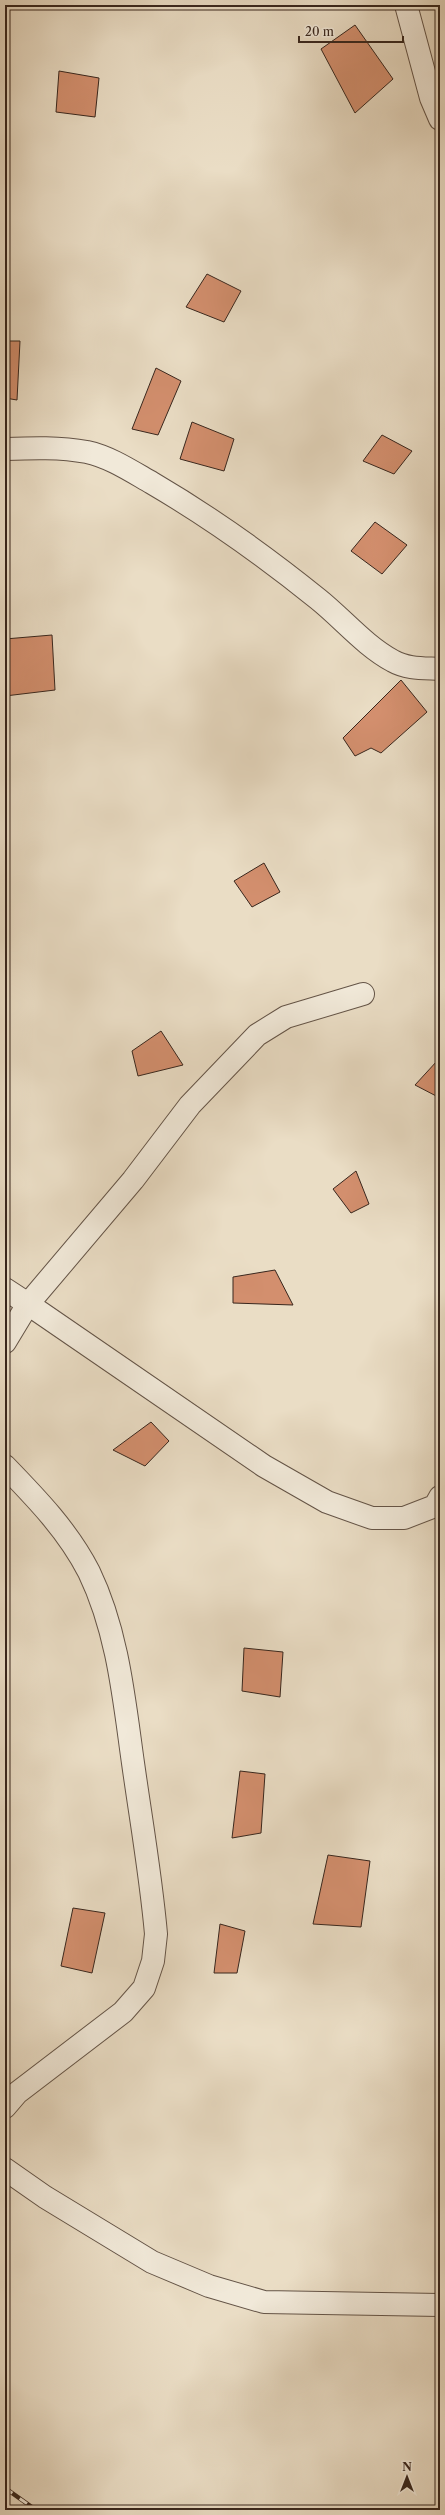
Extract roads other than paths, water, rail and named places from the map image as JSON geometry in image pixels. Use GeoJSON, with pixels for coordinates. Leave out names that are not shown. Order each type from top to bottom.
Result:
{"type":"FeatureCollection","features":[{"type":"Feature","properties":{"kind":"street"},"geometry":{"type":"LineString","coordinates":[[406,5],[432,98],[440,119]]}},
{"type":"Feature","properties":{"kind":"street"},"geometry":{"type":"LineString","coordinates":[[5,449],[47,448],[87,452],[119,464],[178,498],[287,573],[339,616],[372,646],[393,662],[412,667],[440,669]]}},
{"type":"Feature","properties":{"kind":"street"},"geometry":{"type":"LineString","coordinates":[[5,1342],[28,1304],[133,1180],[190,1105],[257,1035],[286,1017],[364,994]]}},
{"type":"Feature","properties":{"kind":"street"},"geometry":{"type":"LineString","coordinates":[[5,1289],[264,1466],[327,1502],[372,1518],[404,1518],[435,1506],[440,1497]]}},
{"type":"Feature","properties":{"kind":"street"},"geometry":{"type":"LineString","coordinates":[[5,1466],[50,1513],[72,1543],[89,1573],[106,1618],[118,1664],[156,1934],[153,1961],[144,1988],[123,2012],[17,2093],[5,2107]]}},
{"type":"Feature","properties":{"kind":"street"},"geometry":{"type":"LineString","coordinates":[[5,2169],[45,2197],[152,2262],[209,2286],[264,2302],[440,2306]]}},
{"type":"Feature","properties":{"kind":"railway"},"geometry":{"type":"LineString","coordinates":[[5,2488],[36,2510]]}}]}
